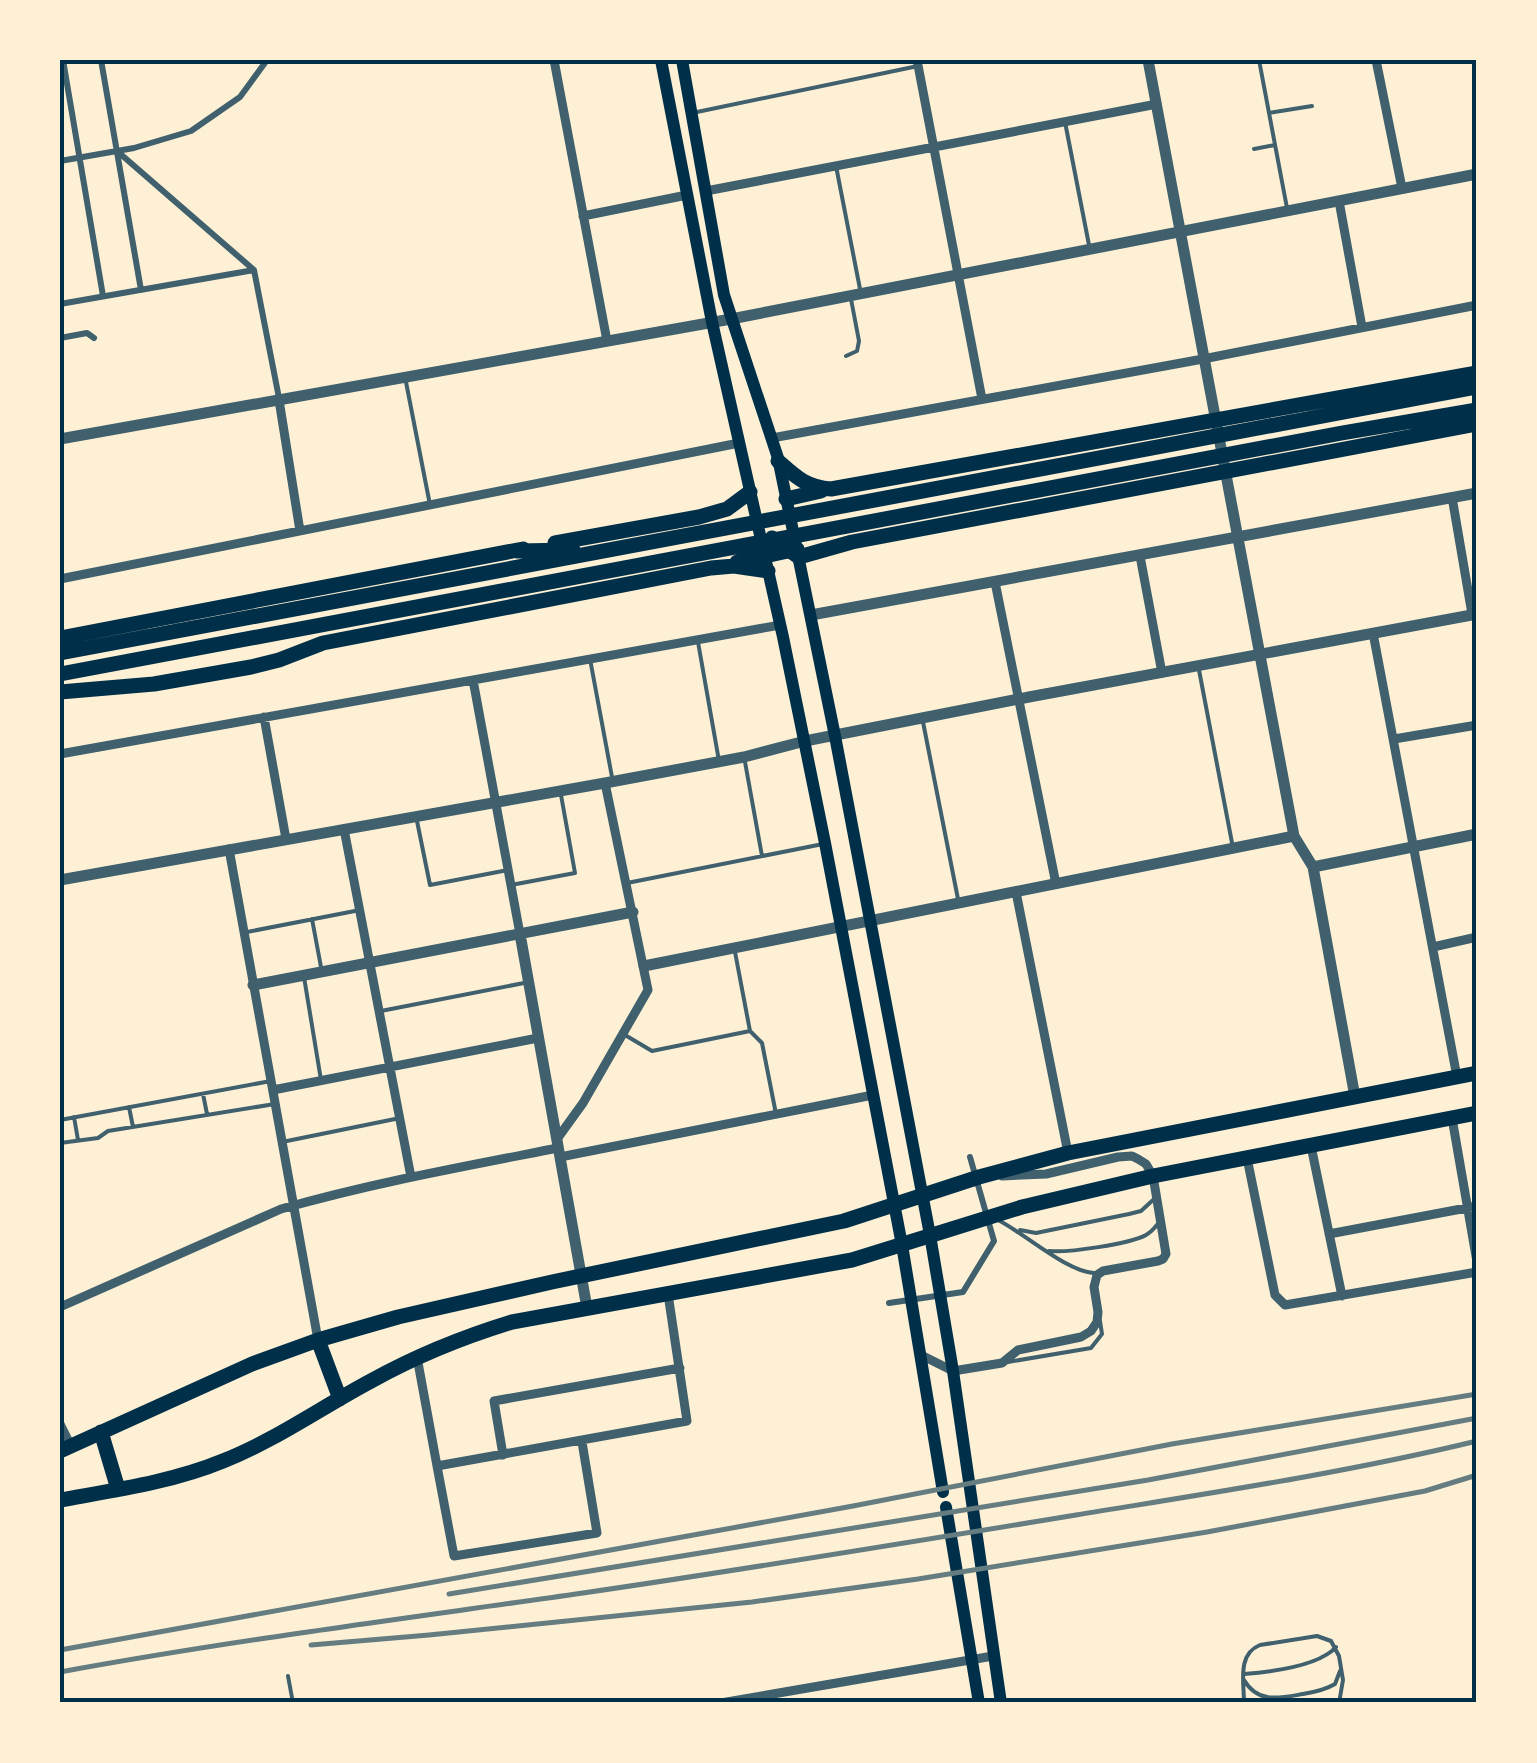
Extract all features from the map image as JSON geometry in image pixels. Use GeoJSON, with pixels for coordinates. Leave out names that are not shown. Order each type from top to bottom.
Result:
{"type":"FeatureCollection","features":[{"type":"Feature","properties":{"kind":"highway"},"geometry":{"type":"LineString","coordinates":[[786,499],[1477,373]]}},
{"type":"Feature","properties":{"kind":"highway"},"geometry":{"type":"LineString","coordinates":[[60,653],[1477,387]]}},
{"type":"Feature","properties":{"kind":"highway"},"geometry":{"type":"LineString","coordinates":[[60,674],[1477,410]]}},
{"type":"Feature","properties":{"kind":"highway"},"geometry":{"type":"LineString","coordinates":[[60,692],[154,684],[251,667],[323,642],[711,568],[766,564],[796,552],[1477,424]]}},
{"type":"Feature","properties":{"kind":"highway"},"geometry":{"type":"LineString","coordinates":[[778,461],[804,483],[831,489]]}},
{"type":"Feature","properties":{"kind":"highway"},"geometry":{"type":"LineString","coordinates":[[60,638],[699,517],[727,508],[750,492]]}},
{"type":"Feature","properties":{"kind":"highway"},"geometry":{"type":"LineString","coordinates":[[516,550],[650,548],[747,530],[759,532],[796,552]]}},
{"type":"Feature","properties":{"kind":"highway"},"geometry":{"type":"LineString","coordinates":[[66,1449],[252,1364],[398,1317],[820,1226],[1068,1153],[1477,1073]]}},
{"type":"Feature","properties":{"kind":"highway"},"geometry":{"type":"LineString","coordinates":[[60,1500],[161,1480],[221,1462],[273,1438],[417,1357],[512,1322],[852,1260],[1022,1207],[1155,1184],[1248,1158],[1477,1113]]}},
{"type":"Feature","properties":{"kind":"highway"},"geometry":{"type":"LineString","coordinates":[[318,1340],[340,1399]]}},
{"type":"Feature","properties":{"kind":"highway"},"geometry":{"type":"LineString","coordinates":[[101,1432],[118,1489]]}},
{"type":"Feature","properties":{"kind":"main road"},"geometry":{"type":"LineString","coordinates":[[661,60],[712,322],[826,843],[902,1245],[980,1703]]}},
{"type":"Feature","properties":{"kind":"main road"},"geometry":{"type":"LineString","coordinates":[[682,60],[709,220],[731,319],[778,461],[835,736],[936,1268],[1001,1703]]}},
{"type":"Feature","properties":{"kind":"street"},"geometry":{"type":"LineString","coordinates":[[63,60],[103,296]]}},
{"type":"Feature","properties":{"kind":"street"},"geometry":{"type":"LineString","coordinates":[[102,60],[141,290]]}},
{"type":"Feature","properties":{"kind":"street"},"geometry":{"type":"LineString","coordinates":[[60,161],[134,148],[191,131],[240,96],[267,60]]}},
{"type":"Feature","properties":{"kind":"street"},"geometry":{"type":"LineString","coordinates":[[554,60],[607,341]]}},
{"type":"Feature","properties":{"kind":"street"},"geometry":{"type":"LineString","coordinates":[[1148,60],[1294,836],[1313,866],[1355,1097]]}},
{"type":"Feature","properties":{"kind":"street"},"geometry":{"type":"LineString","coordinates":[[1376,60],[1402,188]]}},
{"type":"Feature","properties":{"kind":"street"},"geometry":{"type":"LineString","coordinates":[[918,63],[982,399]]}},
{"type":"Feature","properties":{"kind":"street"},"geometry":{"type":"LineString","coordinates":[[706,191],[1156,104]]}},
{"type":"Feature","properties":{"kind":"street"},"geometry":{"type":"LineString","coordinates":[[117,151],[254,270],[280,400],[300,531]]}},
{"type":"Feature","properties":{"kind":"street"},"geometry":{"type":"LineString","coordinates":[[60,439],[731,319],[1477,174]]}},
{"type":"Feature","properties":{"kind":"street"},"geometry":{"type":"LineString","coordinates":[[583,216],[687,195]]}},
{"type":"Feature","properties":{"kind":"street"},"geometry":{"type":"LineString","coordinates":[[1339,201],[1362,327]]}},
{"type":"Feature","properties":{"kind":"street"},"geometry":{"type":"LineString","coordinates":[[60,304],[254,270]]}},
{"type":"Feature","properties":{"kind":"street"},"geometry":{"type":"LineString","coordinates":[[772,438],[1477,305]]}},
{"type":"Feature","properties":{"kind":"street"},"geometry":{"type":"LineString","coordinates":[[60,338],[87,333],[94,338]]}},
{"type":"Feature","properties":{"kind":"street"},"geometry":{"type":"LineString","coordinates":[[60,579],[740,443]]}},
{"type":"Feature","properties":{"kind":"street"},"geometry":{"type":"LineString","coordinates":[[811,615],[1477,492]]}},
{"type":"Feature","properties":{"kind":"street"},"geometry":{"type":"LineString","coordinates":[[60,880],[744,757],[1018,699],[1474,614],[1452,497]]}},
{"type":"Feature","properties":{"kind":"street"},"geometry":{"type":"LineString","coordinates":[[1140,556],[1162,673]]}},
{"type":"Feature","properties":{"kind":"street"},"geometry":{"type":"LineString","coordinates":[[996,582],[1056,884]]}},
{"type":"Feature","properties":{"kind":"street"},"geometry":{"type":"LineString","coordinates":[[60,754],[780,625]]}},
{"type":"Feature","properties":{"kind":"street"},"geometry":{"type":"LineString","coordinates":[[1372,632],[1458,1077]]}},
{"type":"Feature","properties":{"kind":"street"},"geometry":{"type":"LineString","coordinates":[[474,680],[587,1308]]}},
{"type":"Feature","properties":{"kind":"street"},"geometry":{"type":"LineString","coordinates":[[264,718],[286,840]]}},
{"type":"Feature","properties":{"kind":"street"},"geometry":{"type":"LineString","coordinates":[[1394,739],[1477,725]]}},
{"type":"Feature","properties":{"kind":"street"},"geometry":{"type":"LineString","coordinates":[[558,1148],[648,990],[609,782]]}},
{"type":"Feature","properties":{"kind":"street"},"geometry":{"type":"LineString","coordinates":[[344,829],[411,1177]]}},
{"type":"Feature","properties":{"kind":"street"},"geometry":{"type":"LineString","coordinates":[[1313,866],[1477,834]]}},
{"type":"Feature","properties":{"kind":"street"},"geometry":{"type":"LineString","coordinates":[[644,966],[1294,836]]}},
{"type":"Feature","properties":{"kind":"street"},"geometry":{"type":"LineString","coordinates":[[229,850],[318,1340]]}},
{"type":"Feature","properties":{"kind":"street"},"geometry":{"type":"LineString","coordinates":[[1016,892],[1068,1153]]}},
{"type":"Feature","properties":{"kind":"street"},"geometry":{"type":"LineString","coordinates":[[254,984],[632,912]]}},
{"type":"Feature","properties":{"kind":"street"},"geometry":{"type":"LineString","coordinates":[[1433,947],[1477,937]]}},
{"type":"Feature","properties":{"kind":"street"},"geometry":{"type":"LineString","coordinates":[[272,1086],[538,1038]]}},
{"type":"Feature","properties":{"kind":"street"},"geometry":{"type":"LineString","coordinates":[[60,1307],[281,1208],[558,1148],[776,1114],[873,1094]]}},
{"type":"Feature","properties":{"kind":"street"},"geometry":{"type":"LineString","coordinates":[[1452,1118],[1472,1207],[1477,1262]]}},
{"type":"Feature","properties":{"kind":"street"},"geometry":{"type":"LineString","coordinates":[[1311,1146],[1342,1296]]}},
{"type":"Feature","properties":{"kind":"street"},"geometry":{"type":"LineString","coordinates":[[921,1355],[953,1371],[1002,1363],[1018,1350],[1087,1334],[1095,1327],[1098,1312],[1097,1275],[1163,1259],[1167,1250],[1155,1184],[1146,1164],[1132,1156],[1046,1174],[979,1177]]}},
{"type":"Feature","properties":{"kind":"street"},"geometry":{"type":"LineString","coordinates":[[889,1303],[963,1292],[994,1241],[970,1157]]}},
{"type":"Feature","properties":{"kind":"street"},"geometry":{"type":"LineString","coordinates":[[1248,1158],[1276,1295],[1286,1305],[1477,1272]]}},
{"type":"Feature","properties":{"kind":"street"},"geometry":{"type":"LineString","coordinates":[[1329,1234],[1472,1207]]}},
{"type":"Feature","properties":{"kind":"street"},"geometry":{"type":"LineString","coordinates":[[437,1466],[688,1422],[668,1294]]}},
{"type":"Feature","properties":{"kind":"street"},"geometry":{"type":"LineString","coordinates":[[417,1357],[454,1556],[597,1532],[582,1442]]}},
{"type":"Feature","properties":{"kind":"street"},"geometry":{"type":"LineString","coordinates":[[504,1455],[494,1401],[680,1368]]}},
{"type":"Feature","properties":{"kind":"street"},"geometry":{"type":"LineString","coordinates":[[60,1424],[66,1449]]}},
{"type":"Feature","properties":{"kind":"street"},"geometry":{"type":"LineString","coordinates":[[721,1703],[781,1698],[993,1656]]}},
{"type":"Feature","properties":{"kind":"lane"},"geometry":{"type":"LineString","coordinates":[[1267,60],[1259,61],[1287,210]]}},
{"type":"Feature","properties":{"kind":"lane"},"geometry":{"type":"LineString","coordinates":[[692,112],[918,63]]}},
{"type":"Feature","properties":{"kind":"lane"},"geometry":{"type":"LineString","coordinates":[[1269,113],[1312,106]]}},
{"type":"Feature","properties":{"kind":"lane"},"geometry":{"type":"LineString","coordinates":[[1065,122],[1090,248]]}},
{"type":"Feature","properties":{"kind":"lane"},"geometry":{"type":"LineString","coordinates":[[1254,149],[1275,144]]}},
{"type":"Feature","properties":{"kind":"lane"},"geometry":{"type":"LineString","coordinates":[[836,166],[859,341],[858,352],[846,356]]}},
{"type":"Feature","properties":{"kind":"lane"},"geometry":{"type":"LineString","coordinates":[[405,377],[430,505]]}},
{"type":"Feature","properties":{"kind":"lane"},"geometry":{"type":"LineString","coordinates":[[697,640],[719,760]]}},
{"type":"Feature","properties":{"kind":"lane"},"geometry":{"type":"LineString","coordinates":[[590,659],[609,782]]}},
{"type":"Feature","properties":{"kind":"lane"},"geometry":{"type":"LineString","coordinates":[[1198,666],[1233,849]]}},
{"type":"Feature","properties":{"kind":"lane"},"geometry":{"type":"LineString","coordinates":[[922,718],[958,904]]}},
{"type":"Feature","properties":{"kind":"lane"},"geometry":{"type":"LineString","coordinates":[[744,757],[762,856]]}},
{"type":"Feature","properties":{"kind":"lane"},"geometry":{"type":"LineString","coordinates":[[511,885],[576,873],[560,791]]}},
{"type":"Feature","properties":{"kind":"lane"},"geometry":{"type":"LineString","coordinates":[[416,816],[430,885],[508,870]]}},
{"type":"Feature","properties":{"kind":"lane"},"geometry":{"type":"LineString","coordinates":[[626,883],[826,843]]}},
{"type":"Feature","properties":{"kind":"lane"},"geometry":{"type":"LineString","coordinates":[[244,932],[360,910]]}},
{"type":"Feature","properties":{"kind":"lane"},"geometry":{"type":"LineString","coordinates":[[312,919],[322,972]]}},
{"type":"Feature","properties":{"kind":"lane"},"geometry":{"type":"LineString","coordinates":[[735,948],[750,1031],[762,1043],[776,1114]]}},
{"type":"Feature","properties":{"kind":"lane"},"geometry":{"type":"LineString","coordinates":[[304,975],[321,1080]]}},
{"type":"Feature","properties":{"kind":"lane"},"geometry":{"type":"LineString","coordinates":[[379,1011],[528,982]]}},
{"type":"Feature","properties":{"kind":"lane"},"geometry":{"type":"LineString","coordinates":[[624,1034],[652,1051],[750,1031]]}},
{"type":"Feature","properties":{"kind":"lane"},"geometry":{"type":"LineString","coordinates":[[60,1120],[203,1094],[272,1086]]}},
{"type":"Feature","properties":{"kind":"lane"},"geometry":{"type":"LineString","coordinates":[[203,1094],[207,1116]]}},
{"type":"Feature","properties":{"kind":"lane"},"geometry":{"type":"LineString","coordinates":[[60,1143],[98,1138],[108,1131],[275,1104]]}},
{"type":"Feature","properties":{"kind":"lane"},"geometry":{"type":"LineString","coordinates":[[129,1107],[133,1127]]}},
{"type":"Feature","properties":{"kind":"lane"},"geometry":{"type":"LineString","coordinates":[[74,1117],[78,1140]]}},
{"type":"Feature","properties":{"kind":"lane"},"geometry":{"type":"LineString","coordinates":[[282,1142],[400,1118]]}},
{"type":"Feature","properties":{"kind":"lane"},"geometry":{"type":"LineString","coordinates":[[1012,1227],[1036,1233],[1141,1211],[1149,1205],[1155,1184]]}},
{"type":"Feature","properties":{"kind":"lane"},"geometry":{"type":"LineString","coordinates":[[1046,1250],[1062,1252],[1144,1236],[1159,1222],[1160,1214]]}},
{"type":"Feature","properties":{"kind":"lane"},"geometry":{"type":"LineString","coordinates":[[952,1228],[1000,1220],[1086,1273],[1103,1271]]}},
{"type":"Feature","properties":{"kind":"lane"},"geometry":{"type":"LineString","coordinates":[[1244,1703],[1244,1660],[1251,1648],[1316,1636],[1331,1641],[1336,1648],[1343,1680],[1339,1703]]}},
{"type":"Feature","properties":{"kind":"lane"},"geometry":{"type":"LineString","coordinates":[[1244,1677],[1315,1662],[1336,1648]]}},
{"type":"Feature","properties":{"kind":"lane"},"geometry":{"type":"LineString","coordinates":[[1244,1677],[1256,1694],[1273,1699],[1325,1690],[1335,1684],[1341,1666]]}},
{"type":"Feature","properties":{"kind":"lane"},"geometry":{"type":"LineString","coordinates":[[288,1676],[292,1703]]}},
{"type":"Feature","properties":{"kind":"railway"},"geometry":{"type":"LineString","coordinates":[[60,1650],[1172,1444],[1477,1394]]}},
{"type":"Feature","properties":{"kind":"railway"},"geometry":{"type":"LineString","coordinates":[[449,1594],[1148,1480],[1477,1418]]}},
{"type":"Feature","properties":{"kind":"railway"},"geometry":{"type":"LineString","coordinates":[[60,1672],[953,1535],[1277,1482],[1477,1441]]}},
{"type":"Feature","properties":{"kind":"railway"},"geometry":{"type":"LineString","coordinates":[[311,1645],[752,1602],[918,1579],[1207,1532],[1425,1491],[1477,1475]]}}]}
